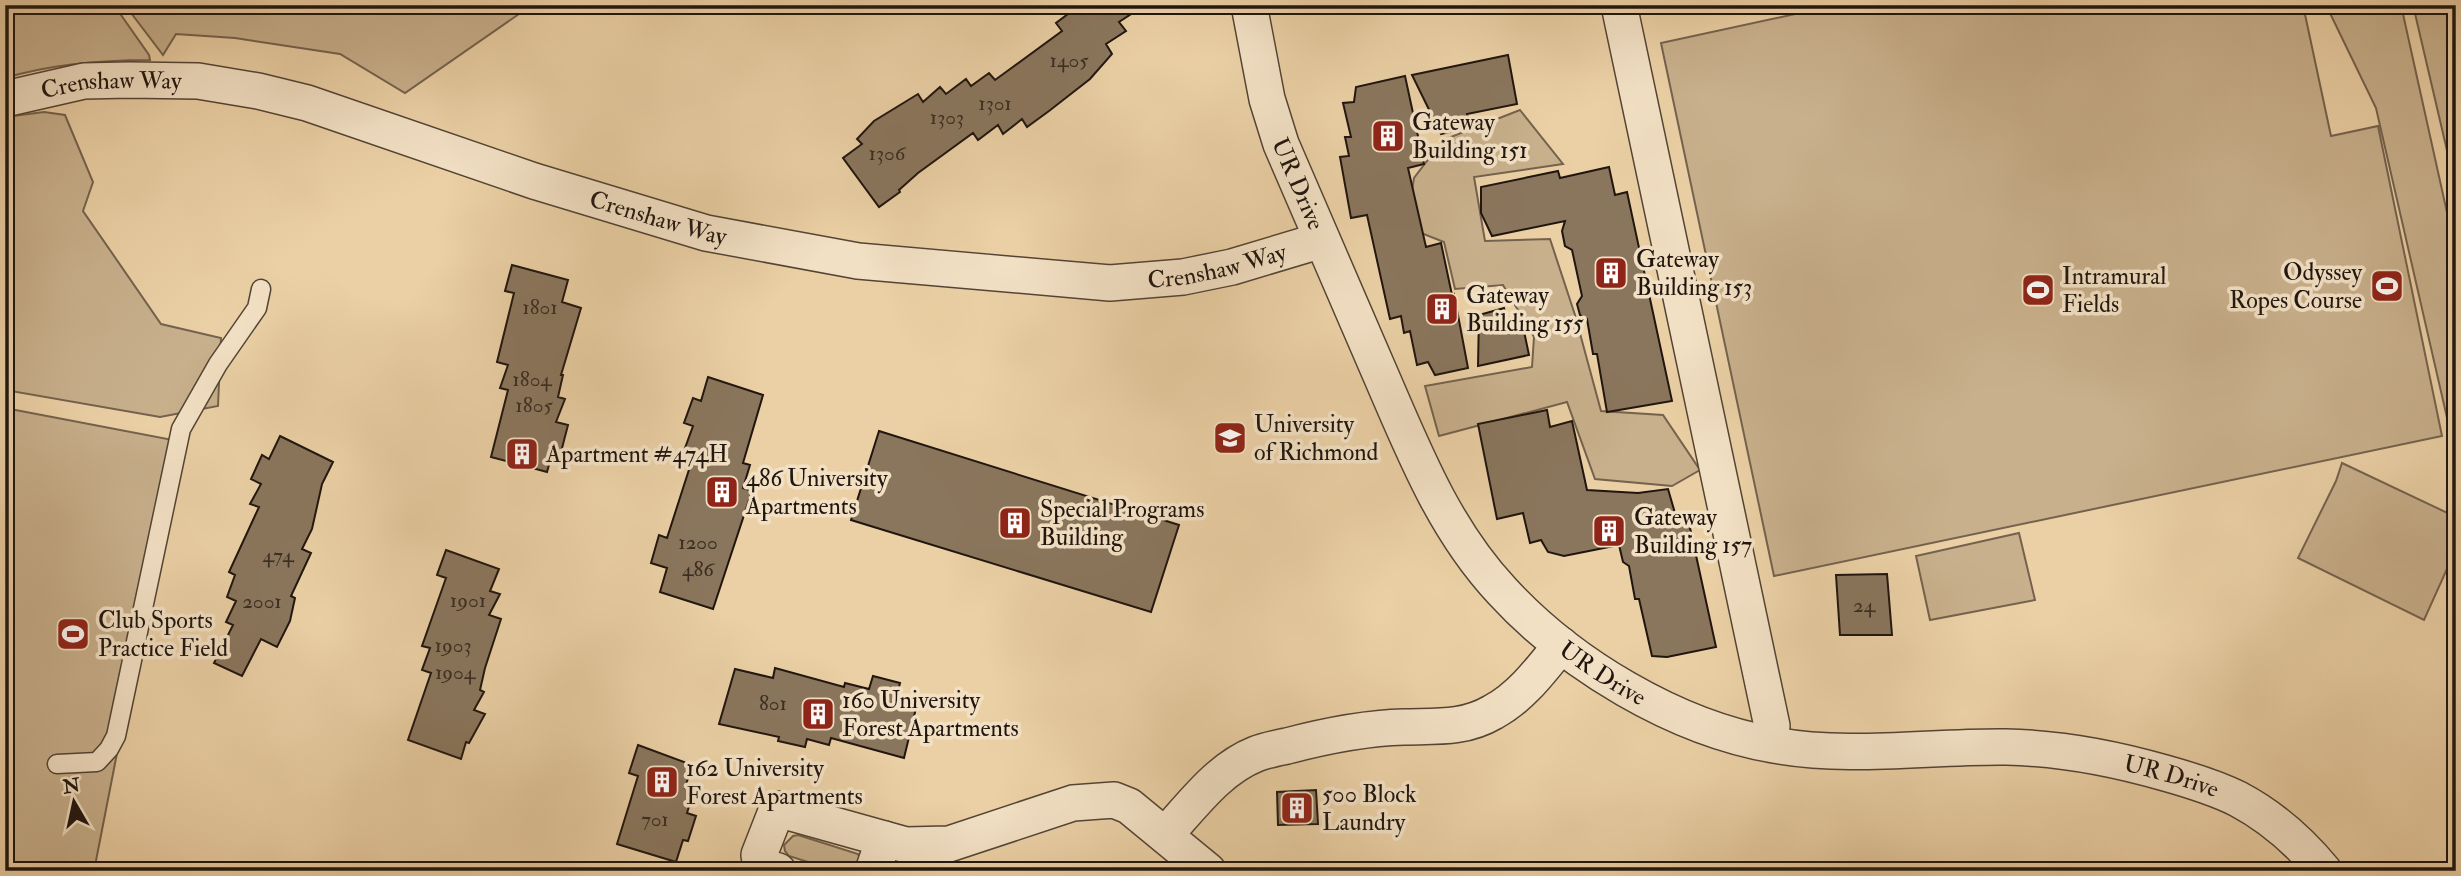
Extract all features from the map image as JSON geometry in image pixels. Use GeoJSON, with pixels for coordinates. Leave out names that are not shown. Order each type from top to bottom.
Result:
{"type":"FeatureCollection","features":[{"type":"Feature","properties":{"kind":"street","name":"UR Drive"},"geometry":{"type":"LineString","coordinates":[[1249,5],[1267,99],[1278,133],[1418,461],[1444,513],[1464,544],[1503,592],[1562,645],[1608,678],[1684,717],[1713,729],[1775,746],[1853,752],[2006,747],[2044,749],[2114,759],[2195,782],[2238,799],[2275,822],[2305,847],[2324,871]]}},
{"type":"Feature","properties":{"kind":"street"},"geometry":{"type":"LineString","coordinates":[[1619,5],[1772,726]]}},
{"type":"Feature","properties":{"kind":"street","name":"Crenshaw Way"},"geometry":{"type":"LineString","coordinates":[[5,99],[85,82],[130,80],[198,81],[258,91],[307,103],[534,181],[706,233],[858,261],[1110,284],[1196,275],[1322,240]]}},
{"type":"Feature","properties":{"kind":"street"},"geometry":{"type":"LineString","coordinates":[[1165,835],[1231,767],[1257,753],[1370,730],[1439,728],[1465,724],[1493,713],[1517,694],[1562,645]]}},
{"type":"Feature","properties":{"kind":"street"},"geometry":{"type":"LineString","coordinates":[[778,871],[764,867],[759,862],[758,855],[777,809],[879,855],[906,845],[949,845],[1073,803],[1100,799],[1114,800],[1129,806],[1208,871]]}},
{"type":"Feature","properties":{"kind":"lane"},"geometry":{"type":"LineString","coordinates":[[57,764],[97,762],[109,750],[116,736],[181,429],[218,364],[257,308],[261,289]]}},
{"type":"Feature","properties":{"kind":"shaded area"},"geometry":{"type":"Polygon","coordinates":[[[6,5],[114,5],[150,60],[77,64],[5,78],[6,5]]]}},
{"type":"Feature","properties":{"kind":"shaded area"},"geometry":{"type":"Polygon","coordinates":[[[125,5],[532,5],[405,93],[340,54],[235,38],[176,34],[163,55],[125,5]]]}},
{"type":"Feature","properties":{"kind":"shaded area","name":"Intramural Fields"},"geometry":{"type":"Polygon","coordinates":[[[1837,5],[2303,5],[2331,136],[2378,126],[2442,436],[1774,576],[1661,43],[1837,5]]]}},
{"type":"Feature","properties":{"kind":"shaded area"},"geometry":{"type":"Polygon","coordinates":[[[2326,5],[2401,5],[2456,253],[2456,457],[2376,108],[2326,5]]]}},
{"type":"Feature","properties":{"kind":"shaded area"},"geometry":{"type":"Polygon","coordinates":[[[2413,5],[2456,5],[2456,189],[2413,5]]]}},
{"type":"Feature","properties":{"kind":"shaded area"},"geometry":{"type":"Polygon","coordinates":[[[1520,110],[1563,164],[1474,177],[1485,241],[1550,239],[1575,315],[1601,411],[1663,415],[1700,470],[1672,486],[1595,479],[1567,402],[1439,436],[1425,386],[1532,367],[1534,337],[1503,285],[1455,289],[1444,242],[1406,227],[1414,178],[1443,140],[1520,110]]]}},
{"type":"Feature","properties":{"kind":"shaded area"},"geometry":{"type":"Polygon","coordinates":[[[44,112],[65,115],[93,182],[83,211],[161,324],[221,338],[218,406],[160,417],[5,390],[5,117],[44,112]]]}},
{"type":"Feature","properties":{"kind":"shaded area","name":"Club Sports Practice Field"},"geometry":{"type":"Polygon","coordinates":[[[5,408],[178,441],[94,871],[5,871],[5,408]]]}},
{"type":"Feature","properties":{"kind":"shaded area"},"geometry":{"type":"Polygon","coordinates":[[[2342,463],[2456,517],[2456,549],[2424,620],[2298,558],[2336,481],[2342,463]]]}},
{"type":"Feature","properties":{"kind":"shaded area"},"geometry":{"type":"Polygon","coordinates":[[[2019,533],[2035,600],[1930,620],[1916,556],[2019,533]]]}},
{"type":"Feature","properties":{"kind":"shaded area"},"geometry":{"type":"Polygon","coordinates":[[[798,835],[858,854],[860,858],[857,871],[836,871],[789,856],[784,845],[798,835]]]}},
{"type":"Feature","properties":{"kind":"building"},"geometry":{"type":"Polygon","coordinates":[[[1080,5],[1145,5],[1119,22],[1126,31],[1106,44],[1112,54],[1090,79],[1049,111],[1027,127],[1022,119],[1003,134],[998,125],[978,140],[973,133],[918,173],[899,190],[900,192],[879,207],[843,158],[862,144],[857,139],[874,121],[918,94],[923,102],[940,87],[946,94],[966,79],[971,86],[989,73],[995,80],[1062,31],[1056,23],[1080,5]]]}},
{"type":"Feature","properties":{"kind":"building"},"geometry":{"type":"Polygon","coordinates":[[[1508,55],[1517,104],[1467,114],[1471,127],[1441,134],[1412,75],[1508,55]]]}},
{"type":"Feature","properties":{"kind":"building"},"geometry":{"type":"Polygon","coordinates":[[[1405,76],[1424,164],[1408,168],[1426,247],[1441,243],[1468,368],[1435,375],[1428,362],[1417,365],[1410,331],[1404,333],[1401,316],[1390,319],[1367,215],[1351,218],[1340,157],[1349,156],[1345,137],[1351,137],[1343,103],[1354,102],[1356,87],[1405,76]]]}},
{"type":"Feature","properties":{"kind":"building","name":"Gateway Building 153"},"geometry":{"type":"Polygon","coordinates":[[[1609,167],[1615,195],[1627,192],[1672,401],[1607,412],[1597,354],[1593,354],[1587,319],[1580,315],[1577,304],[1582,296],[1572,250],[1565,246],[1562,231],[1565,221],[1492,236],[1481,213],[1481,187],[1558,171],[1560,178],[1609,167]]]}},
{"type":"Feature","properties":{"kind":"building"},"geometry":{"type":"Polygon","coordinates":[[[512,265],[568,280],[562,302],[581,308],[561,375],[558,397],[565,399],[556,422],[568,425],[561,452],[553,450],[547,472],[491,457],[508,390],[500,388],[508,365],[497,362],[514,293],[505,291],[512,265]]]}},
{"type":"Feature","properties":{"kind":"building"},"geometry":{"type":"Polygon","coordinates":[[[1504,308],[1507,319],[1521,317],[1529,355],[1478,366],[1479,315],[1504,308]]]}},
{"type":"Feature","properties":{"kind":"building","name":"486 University Apartments"},"geometry":{"type":"Polygon","coordinates":[[[708,377],[763,395],[743,463],[750,465],[743,488],[752,491],[713,609],[660,592],[667,568],[651,563],[659,535],[667,538],[695,451],[685,448],[693,426],[684,423],[693,398],[701,401],[708,377]]]}},
{"type":"Feature","properties":{"kind":"building","name":"Gateway Building 157"},"geometry":{"type":"Polygon","coordinates":[[[1547,410],[1550,427],[1572,421],[1587,490],[1638,493],[1668,489],[1675,513],[1687,514],[1716,647],[1667,657],[1652,656],[1639,599],[1635,599],[1629,566],[1623,562],[1619,545],[1564,556],[1548,552],[1541,540],[1530,543],[1523,513],[1497,519],[1478,424],[1547,410]]]}},
{"type":"Feature","properties":{"kind":"building","name":"Special Programs Building"},"geometry":{"type":"Polygon","coordinates":[[[879,431],[1179,525],[1151,612],[851,520],[879,431]]]}},
{"type":"Feature","properties":{"kind":"building"},"geometry":{"type":"Polygon","coordinates":[[[280,436],[333,462],[322,484],[312,529],[302,549],[311,553],[291,596],[295,598],[290,621],[277,647],[261,639],[242,676],[214,663],[233,625],[226,622],[236,601],[227,597],[235,575],[229,572],[259,507],[250,504],[261,484],[251,479],[262,455],[269,459],[280,436]]]}},
{"type":"Feature","properties":{"kind":"building"},"geometry":{"type":"Polygon","coordinates":[[[446,550],[499,569],[490,591],[500,594],[489,615],[501,619],[485,668],[480,690],[484,692],[474,710],[485,714],[469,743],[466,742],[461,759],[408,740],[431,673],[422,670],[430,648],[422,646],[446,578],[437,575],[446,550]]]}},
{"type":"Feature","properties":{"kind":"building"},"geometry":{"type":"Polygon","coordinates":[[[1887,574],[1892,635],[1840,635],[1836,575],[1887,574]]]}},
{"type":"Feature","properties":{"kind":"building","name":"160 University Forest Apartments"},"geometry":{"type":"Polygon","coordinates":[[[775,668],[844,687],[845,683],[869,689],[873,676],[900,683],[896,699],[917,704],[904,758],[831,738],[829,745],[807,739],[805,747],[778,741],[779,737],[719,724],[735,669],[773,678],[775,668]]]}},
{"type":"Feature","properties":{"kind":"building","name":"162 University Forest Apartments"},"geometry":{"type":"Polygon","coordinates":[[[638,745],[692,765],[685,788],[694,791],[687,813],[696,816],[688,841],[683,840],[676,862],[617,844],[638,776],[629,773],[638,745]]]}},
{"type":"Feature","properties":{"kind":"building","name":"500 Block Laundry"},"geometry":{"type":"Polygon","coordinates":[[[1316,790],[1318,824],[1278,825],[1277,792],[1316,790]]]}},
{"type":"Feature","properties":{"kind":"place","name":"Gateway Building 151"},"geometry":{"type":"Point","coordinates":[1388,136]}},
{"type":"Feature","properties":{"kind":"place","name":"Gateway Building 153"},"geometry":{"type":"Point","coordinates":[1611,273]}},
{"type":"Feature","properties":{"kind":"place","name":"Odyssey Ropes Course"},"geometry":{"type":"Point","coordinates":[2387,286]}},
{"type":"Feature","properties":{"kind":"place","name":"Intramural Fields"},"geometry":{"type":"Point","coordinates":[2038,290]}},
{"type":"Feature","properties":{"kind":"place","name":"Gateway Building 155"},"geometry":{"type":"Point","coordinates":[1442,309]}},
{"type":"Feature","properties":{"kind":"place","name":"University of Richmond"},"geometry":{"type":"Point","coordinates":[1230,438]}},
{"type":"Feature","properties":{"kind":"place","name":"Apartment #474H"},"geometry":{"type":"Point","coordinates":[522,454]}},
{"type":"Feature","properties":{"kind":"place","name":"486 University Apartments"},"geometry":{"type":"Point","coordinates":[722,492]}},
{"type":"Feature","properties":{"kind":"place","name":"Special Programs Building"},"geometry":{"type":"Point","coordinates":[1015,523]}},
{"type":"Feature","properties":{"kind":"place","name":"Gateway Building 157"},"geometry":{"type":"Point","coordinates":[1609,531]}},
{"type":"Feature","properties":{"kind":"place","name":"Club Sports Practice Field"},"geometry":{"type":"Point","coordinates":[73,634]}},
{"type":"Feature","properties":{"kind":"place","name":"160 University Forest Apartments"},"geometry":{"type":"Point","coordinates":[818,714]}},
{"type":"Feature","properties":{"kind":"place","name":"162 University Forest Apartments"},"geometry":{"type":"Point","coordinates":[662,782]}},
{"type":"Feature","properties":{"kind":"place","name":"500 Block Laundry"},"geometry":{"type":"Point","coordinates":[1297,808]}}]}
